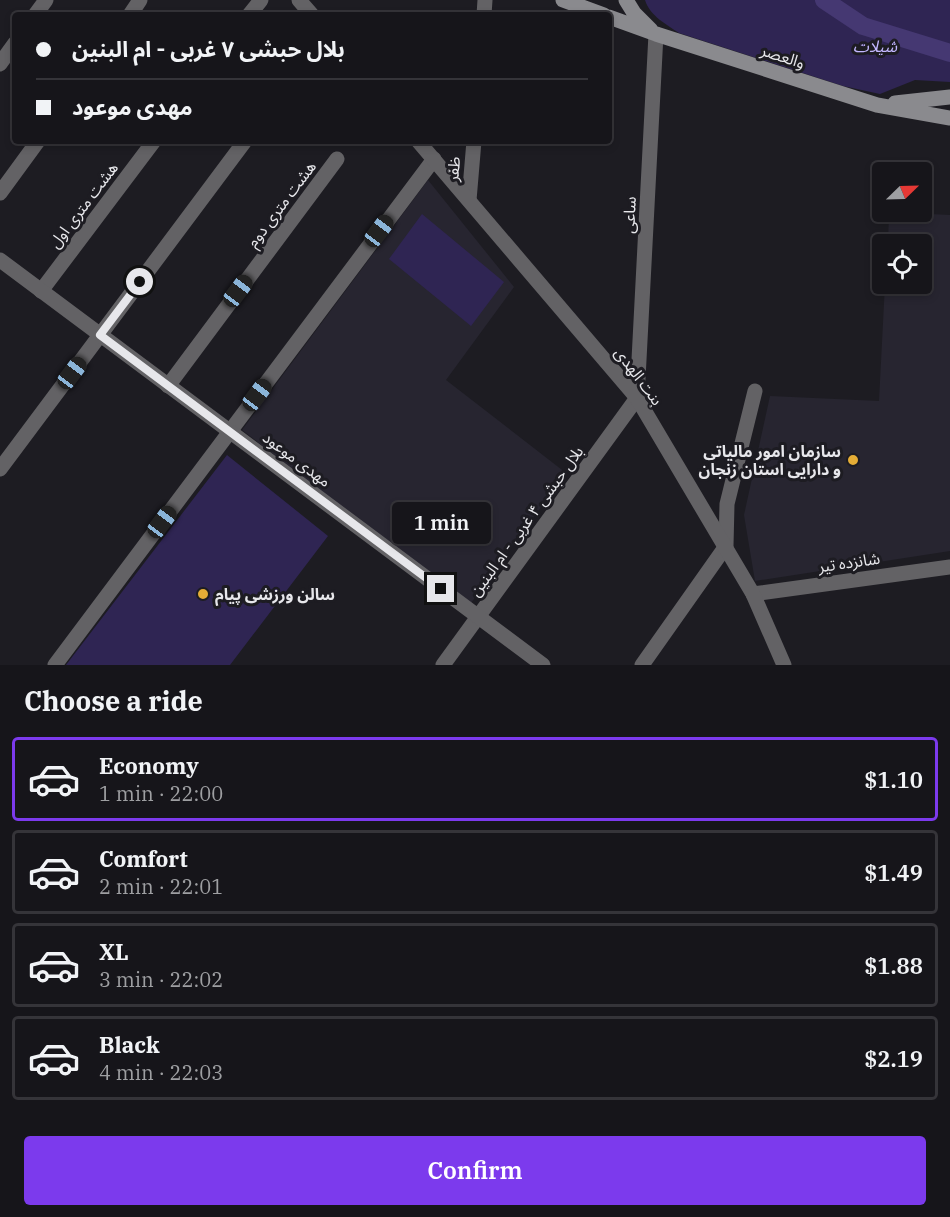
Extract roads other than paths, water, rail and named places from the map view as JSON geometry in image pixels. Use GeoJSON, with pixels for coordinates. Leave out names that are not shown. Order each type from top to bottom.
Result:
{"type":"FeatureCollection","features":[{"type":"Feature","properties":{"kind":"main road"},"geometry":{"type":"LineString","coordinates":[[563,0],[596,12]]}},
{"type":"Feature","properties":{"kind":"main road"},"geometry":{"type":"LineString","coordinates":[[626,0],[634,13],[656,34]]}},
{"type":"Feature","properties":{"kind":"main road","name":"والعصر"},"geometry":{"type":"LineString","coordinates":[[612,18],[877,105],[950,118]]}},
{"type":"Feature","properties":{"kind":"main road"},"geometry":{"type":"LineString","coordinates":[[877,105],[950,97]]}},
{"type":"Feature","properties":{"kind":"street"},"geometry":{"type":"LineString","coordinates":[[251,12],[261,0]]}},
{"type":"Feature","properties":{"kind":"street"},"geometry":{"type":"LineString","coordinates":[[299,0],[309,12]]}},
{"type":"Feature","properties":{"kind":"street","name":"ساعی"},"geometry":{"type":"LineString","coordinates":[[637,398],[656,34]]}},
{"type":"Feature","properties":{"kind":"street"},"geometry":{"type":"LineString","coordinates":[[0,64],[12,47]]}},
{"type":"Feature","properties":{"kind":"street"},"geometry":{"type":"LineString","coordinates":[[0,193],[36,144]]}},
{"type":"Feature","properties":{"kind":"street","name":"هشت متری اول"},"geometry":{"type":"LineString","coordinates":[[41,291],[152,144]]}},
{"type":"Feature","properties":{"kind":"street"},"geometry":{"type":"LineString","coordinates":[[0,469],[243,144]]}},
{"type":"Feature","properties":{"kind":"street","name":"بنت الهدی"},"geometry":{"type":"LineString","coordinates":[[421,144],[637,398],[753,594],[784,665]]}},
{"type":"Feature","properties":{"kind":"street","name":"ظفر"},"geometry":{"type":"LineString","coordinates":[[469,200],[474,144]]}},
{"type":"Feature","properties":{"kind":"street","name":"هشت متری دوم"},"geometry":{"type":"LineString","coordinates":[[168,386],[337,159]]}},
{"type":"Feature","properties":{"kind":"street"},"geometry":{"type":"LineString","coordinates":[[55,665],[434,159]]}},
{"type":"Feature","properties":{"kind":"street","name":"مهدی موعود"},"geometry":{"type":"LineString","coordinates":[[0,260],[543,665]]}},
{"type":"Feature","properties":{"kind":"street"},"geometry":{"type":"LineString","coordinates":[[642,665],[726,546],[727,504],[755,391]]}},
{"type":"Feature","properties":{"kind":"street","name":"بلال حبشی ۴ غربی - ام البنین"},"geometry":{"type":"LineString","coordinates":[[443,665],[637,398]]}},
{"type":"Feature","properties":{"kind":"street","name":"شانزده تیر"},"geometry":{"type":"LineString","coordinates":[[753,594],[950,567]]}},
{"type":"Feature","properties":{"kind":"waterway"},"geometry":{"type":"LineString","coordinates":[[824,0],[863,26],[950,53]]}},
{"type":"Feature","properties":{"kind":"place","name":"سازمان امور مالیاتی و دارایی استان زنجان"},"geometry":{"type":"Point","coordinates":[853,460]}},
{"type":"Feature","properties":{"kind":"place","name":"سالن ورزشی پیام"},"geometry":{"type":"Point","coordinates":[203,594]}},
{"type":"Feature","properties":{"kind":"park label","name":"شیلات"},"geometry":{"type":"Point","coordinates":[875,46]}}]}
